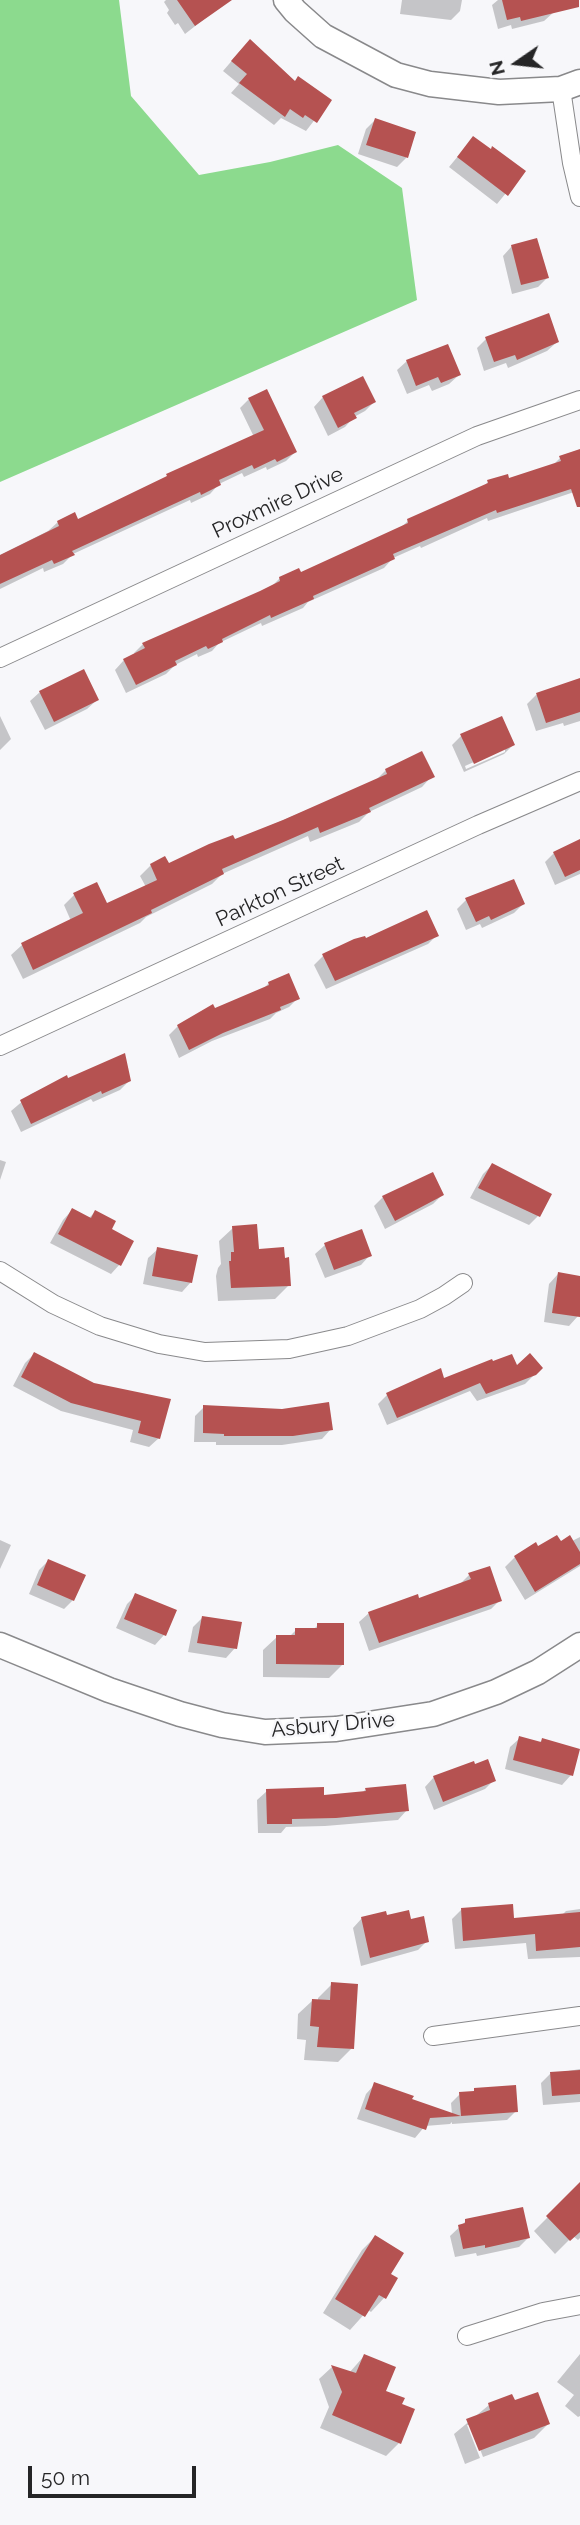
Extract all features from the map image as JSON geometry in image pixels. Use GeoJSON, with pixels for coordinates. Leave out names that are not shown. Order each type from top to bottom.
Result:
{"type":"FeatureCollection","features":[{"type":"Feature","properties":{"kind":"street"},"geometry":{"type":"LineString","coordinates":[[286,0],[323,36],[396,75],[430,84],[499,92],[570,85],[572,163],[580,197]]}},
{"type":"Feature","properties":{"kind":"street","name":"Proxmire Drive"},"geometry":{"type":"LineString","coordinates":[[0,658],[477,436],[580,400]]}},
{"type":"Feature","properties":{"kind":"street","name":"Parkton Street"},"geometry":{"type":"LineString","coordinates":[[0,1046],[465,831],[580,781]]}},
{"type":"Feature","properties":{"kind":"street"},"geometry":{"type":"LineString","coordinates":[[0,1271],[53,1304],[100,1326],[159,1344],[205,1352],[289,1349],[348,1336],[420,1309],[463,1283]]}},
{"type":"Feature","properties":{"kind":"street","name":"Asbury Drive"},"geometry":{"type":"LineString","coordinates":[[0,1645],[109,1690],[180,1714],[265,1732],[336,1729],[433,1714],[496,1692],[538,1672],[580,1645]]}},
{"type":"Feature","properties":{"kind":"street"},"geometry":{"type":"LineString","coordinates":[[433,2036],[580,2017]]}},
{"type":"Feature","properties":{"kind":"street"},"geometry":{"type":"LineString","coordinates":[[467,2336],[543,2312],[580,2305]]}},
{"type":"Feature","properties":{"kind":"green space"},"geometry":{"type":"Polygon","coordinates":[[[0,0],[119,0],[131,96],[199,175],[270,162],[338,145],[402,188],[417,300],[0,482],[0,0]]]}},
{"type":"Feature","properties":{"kind":"building"},"geometry":{"type":"Polygon","coordinates":[[[177,0],[232,0],[195,26],[177,0]]]}},
{"type":"Feature","properties":{"kind":"building"},"geometry":{"type":"Polygon","coordinates":[[[502,0],[579,0],[579,7],[521,21],[520,17],[507,20],[502,0]]]}},
{"type":"Feature","properties":{"kind":"building"},"geometry":{"type":"Polygon","coordinates":[[[250,39],[295,81],[298,76],[332,100],[317,123],[290,109],[285,117],[239,83],[247,74],[231,61],[250,39]]]}},
{"type":"Feature","properties":{"kind":"building"},"geometry":{"type":"Polygon","coordinates":[[[375,118],[416,132],[408,158],[366,145],[375,118]]]}},
{"type":"Feature","properties":{"kind":"building"},"geometry":{"type":"Polygon","coordinates":[[[473,136],[491,149],[492,146],[526,171],[508,196],[457,157],[473,136]]]}},
{"type":"Feature","properties":{"kind":"building"},"geometry":{"type":"Polygon","coordinates":[[[537,238],[549,278],[521,285],[511,245],[537,238]]]}},
{"type":"Feature","properties":{"kind":"building"},"geometry":{"type":"Polygon","coordinates":[[[549,313],[559,342],[517,360],[515,355],[494,362],[485,337],[549,313]]]}},
{"type":"Feature","properties":{"kind":"building"},"geometry":{"type":"Polygon","coordinates":[[[448,344],[461,375],[441,383],[438,377],[416,386],[406,360],[448,344]]]}},
{"type":"Feature","properties":{"kind":"building"},"geometry":{"type":"Polygon","coordinates":[[[363,376],[376,402],[354,413],[357,418],[338,428],[322,396],[363,376]]]}},
{"type":"Feature","properties":{"kind":"building"},"geometry":{"type":"Polygon","coordinates":[[[267,389],[297,452],[254,469],[252,465],[219,480],[221,485],[201,495],[200,492],[72,551],[75,555],[54,564],[52,560],[0,584],[0,555],[59,526],[57,521],[75,512],[78,519],[167,476],[166,474],[264,430],[248,398],[267,389]]]}},
{"type":"Feature","properties":{"kind":"building"},"geometry":{"type":"Polygon","coordinates":[[[580,449],[580,507],[577,507],[571,489],[497,513],[496,510],[393,554],[395,559],[313,596],[314,599],[271,618],[270,615],[208,649],[206,646],[175,661],[177,665],[136,685],[123,659],[145,648],[142,643],[260,591],[280,581],[279,577],[299,568],[301,572],[408,523],[407,519],[488,483],[487,480],[508,474],[509,478],[561,461],[559,456],[580,449]]]}},
{"type":"Feature","properties":{"kind":"building"},"geometry":{"type":"Polygon","coordinates":[[[84,669],[99,700],[54,722],[39,691],[84,669]]]}},
{"type":"Feature","properties":{"kind":"building"},"geometry":{"type":"Polygon","coordinates":[[[580,678],[580,712],[546,723],[536,693],[580,678]]]}},
{"type":"Feature","properties":{"kind":"building"},"geometry":{"type":"Polygon","coordinates":[[[502,716],[515,745],[474,764],[460,734],[502,716]]]}},
{"type":"Feature","properties":{"kind":"building"},"geometry":{"type":"Polygon","coordinates":[[[422,751],[435,777],[369,808],[371,812],[320,833],[318,827],[222,869],[224,874],[151,910],[152,913],[33,970],[21,943],[83,913],[73,893],[97,882],[107,903],[157,880],[150,864],[165,856],[169,863],[209,844],[233,835],[235,839],[283,820],[387,774],[385,769],[422,751]]]}},
{"type":"Feature","properties":{"kind":"building"},"geometry":{"type":"Polygon","coordinates":[[[580,839],[580,870],[565,877],[553,852],[580,839]]]}},
{"type":"Feature","properties":{"kind":"building"},"geometry":{"type":"Polygon","coordinates":[[[514,879],[525,904],[491,920],[489,916],[476,922],[465,898],[514,879]]]}},
{"type":"Feature","properties":{"kind":"building"},"geometry":{"type":"Polygon","coordinates":[[[427,910],[439,936],[335,981],[322,954],[354,939],[366,938],[427,910]]]}},
{"type":"Feature","properties":{"kind":"building"},"geometry":{"type":"Polygon","coordinates":[[[289,973],[300,999],[189,1050],[177,1025],[213,1004],[215,1008],[269,985],[268,982],[289,973]]]}},
{"type":"Feature","properties":{"kind":"building"},"geometry":{"type":"Polygon","coordinates":[[[125,1053],[131,1081],[102,1094],[101,1091],[31,1124],[20,1100],[67,1075],[68,1078],[125,1053]]]}},
{"type":"Feature","properties":{"kind":"building"},"geometry":{"type":"Polygon","coordinates":[[[492,1163],[552,1194],[540,1217],[478,1188],[492,1163]]]}},
{"type":"Feature","properties":{"kind":"building"},"geometry":{"type":"Polygon","coordinates":[[[433,1172],[444,1195],[395,1221],[382,1196],[433,1172]]]}},
{"type":"Feature","properties":{"kind":"building"},"geometry":{"type":"Polygon","coordinates":[[[72,1208],[91,1218],[95,1210],[116,1221],[112,1229],[134,1241],[121,1266],[58,1234],[72,1208]]]}},
{"type":"Feature","properties":{"kind":"building"},"geometry":{"type":"Polygon","coordinates":[[[257,1224],[259,1249],[284,1247],[285,1258],[289,1257],[291,1286],[231,1288],[229,1261],[231,1252],[234,1252],[232,1226],[257,1224]]]}},
{"type":"Feature","properties":{"kind":"building"},"geometry":{"type":"Polygon","coordinates":[[[362,1229],[372,1256],[334,1270],[324,1243],[362,1229]]]}},
{"type":"Feature","properties":{"kind":"building"},"geometry":{"type":"Polygon","coordinates":[[[157,1247],[198,1255],[192,1283],[152,1276],[157,1247]]]}},
{"type":"Feature","properties":{"kind":"building"},"geometry":{"type":"Polygon","coordinates":[[[558,1272],[580,1276],[580,1317],[552,1313],[558,1272]]]}},
{"type":"Feature","properties":{"kind":"building"},"geometry":{"type":"Polygon","coordinates":[[[34,1352],[94,1383],[171,1399],[160,1439],[138,1433],[141,1421],[71,1403],[21,1377],[34,1352]]]}},
{"type":"Feature","properties":{"kind":"building"},"geometry":{"type":"Polygon","coordinates":[[[530,1353],[543,1368],[536,1375],[486,1394],[480,1383],[397,1418],[386,1393],[441,1368],[444,1378],[512,1354],[517,1365],[530,1353]]]}},
{"type":"Feature","properties":{"kind":"building"},"geometry":{"type":"Polygon","coordinates":[[[329,1402],[333,1430],[293,1436],[224,1436],[203,1433],[203,1405],[282,1409],[329,1402]]]}},
{"type":"Feature","properties":{"kind":"building"},"geometry":{"type":"Polygon","coordinates":[[[557,1535],[561,1541],[570,1535],[580,1552],[580,1564],[535,1592],[514,1556],[536,1542],[538,1546],[557,1535]]]}},
{"type":"Feature","properties":{"kind":"building"},"geometry":{"type":"Polygon","coordinates":[[[48,1559],[86,1575],[74,1601],[37,1585],[48,1559]]]}},
{"type":"Feature","properties":{"kind":"building"},"geometry":{"type":"Polygon","coordinates":[[[490,1566],[502,1601],[379,1643],[368,1612],[418,1594],[419,1598],[471,1579],[468,1573],[490,1566]]]}},
{"type":"Feature","properties":{"kind":"building"},"geometry":{"type":"Polygon","coordinates":[[[135,1593],[177,1610],[166,1636],[124,1619],[135,1593]]]}},
{"type":"Feature","properties":{"kind":"building"},"geometry":{"type":"Polygon","coordinates":[[[202,1616],[242,1622],[237,1649],[197,1643],[202,1616]]]}},
{"type":"Feature","properties":{"kind":"building"},"geometry":{"type":"Polygon","coordinates":[[[317,1623],[344,1623],[344,1665],[276,1664],[276,1635],[295,1635],[295,1628],[317,1628],[317,1623]]]}},
{"type":"Feature","properties":{"kind":"building"},"geometry":{"type":"Polygon","coordinates":[[[519,1736],[541,1742],[542,1738],[580,1749],[573,1776],[513,1760],[519,1736]]]}},
{"type":"Feature","properties":{"kind":"building"},"geometry":{"type":"Polygon","coordinates":[[[488,1759],[496,1781],[443,1802],[433,1776],[474,1761],[475,1764],[488,1759]]]}},
{"type":"Feature","properties":{"kind":"building"},"geometry":{"type":"Polygon","coordinates":[[[406,1784],[409,1811],[292,1819],[292,1824],[267,1824],[266,1789],[324,1787],[324,1795],[406,1784]]]}},
{"type":"Feature","properties":{"kind":"building"},"geometry":{"type":"Polygon","coordinates":[[[513,1904],[514,1918],[580,1912],[580,1947],[536,1951],[535,1934],[463,1941],[461,1908],[513,1904]]]}},
{"type":"Feature","properties":{"kind":"building"},"geometry":{"type":"Polygon","coordinates":[[[409,1910],[411,1919],[424,1916],[429,1942],[370,1958],[361,1917],[386,1911],[387,1915],[409,1910]]]}},
{"type":"Feature","properties":{"kind":"building"},"geometry":{"type":"Polygon","coordinates":[[[331,1982],[358,1984],[354,2049],[317,2047],[319,2027],[310,2026],[312,1999],[330,2000],[331,1982]]]}},
{"type":"Feature","properties":{"kind":"building"},"geometry":{"type":"Polygon","coordinates":[[[580,2070],[580,2094],[552,2096],[550,2072],[580,2070]]]}},
{"type":"Feature","properties":{"kind":"building"},"geometry":{"type":"Polygon","coordinates":[[[374,2082],[461,2116],[430,2118],[426,2130],[365,2109],[374,2082]]]}},
{"type":"Feature","properties":{"kind":"building"},"geometry":{"type":"Polygon","coordinates":[[[516,2085],[518,2112],[461,2116],[459,2092],[474,2091],[474,2088],[516,2085]]]}},
{"type":"Feature","properties":{"kind":"building"},"geometry":{"type":"Polygon","coordinates":[[[580,2182],[580,2232],[570,2241],[546,2216],[580,2182]]]}},
{"type":"Feature","properties":{"kind":"building"},"geometry":{"type":"Polygon","coordinates":[[[523,2207],[530,2238],[485,2248],[485,2245],[463,2249],[458,2225],[465,2223],[465,2219],[523,2207]]]}},
{"type":"Feature","properties":{"kind":"building"},"geometry":{"type":"Polygon","coordinates":[[[375,2235],[404,2253],[391,2274],[398,2278],[386,2299],[379,2295],[365,2317],[335,2299],[375,2235]]]}},
{"type":"Feature","properties":{"kind":"building"},"geometry":{"type":"Polygon","coordinates":[[[364,2354],[396,2367],[386,2391],[405,2398],[402,2404],[415,2409],[401,2444],[332,2415],[342,2392],[331,2365],[356,2373],[364,2354]]]}},
{"type":"Feature","properties":{"kind":"building"},"geometry":{"type":"Polygon","coordinates":[[[538,2392],[550,2424],[479,2451],[466,2419],[490,2410],[488,2403],[512,2394],[515,2400],[538,2392]]]}}]}
